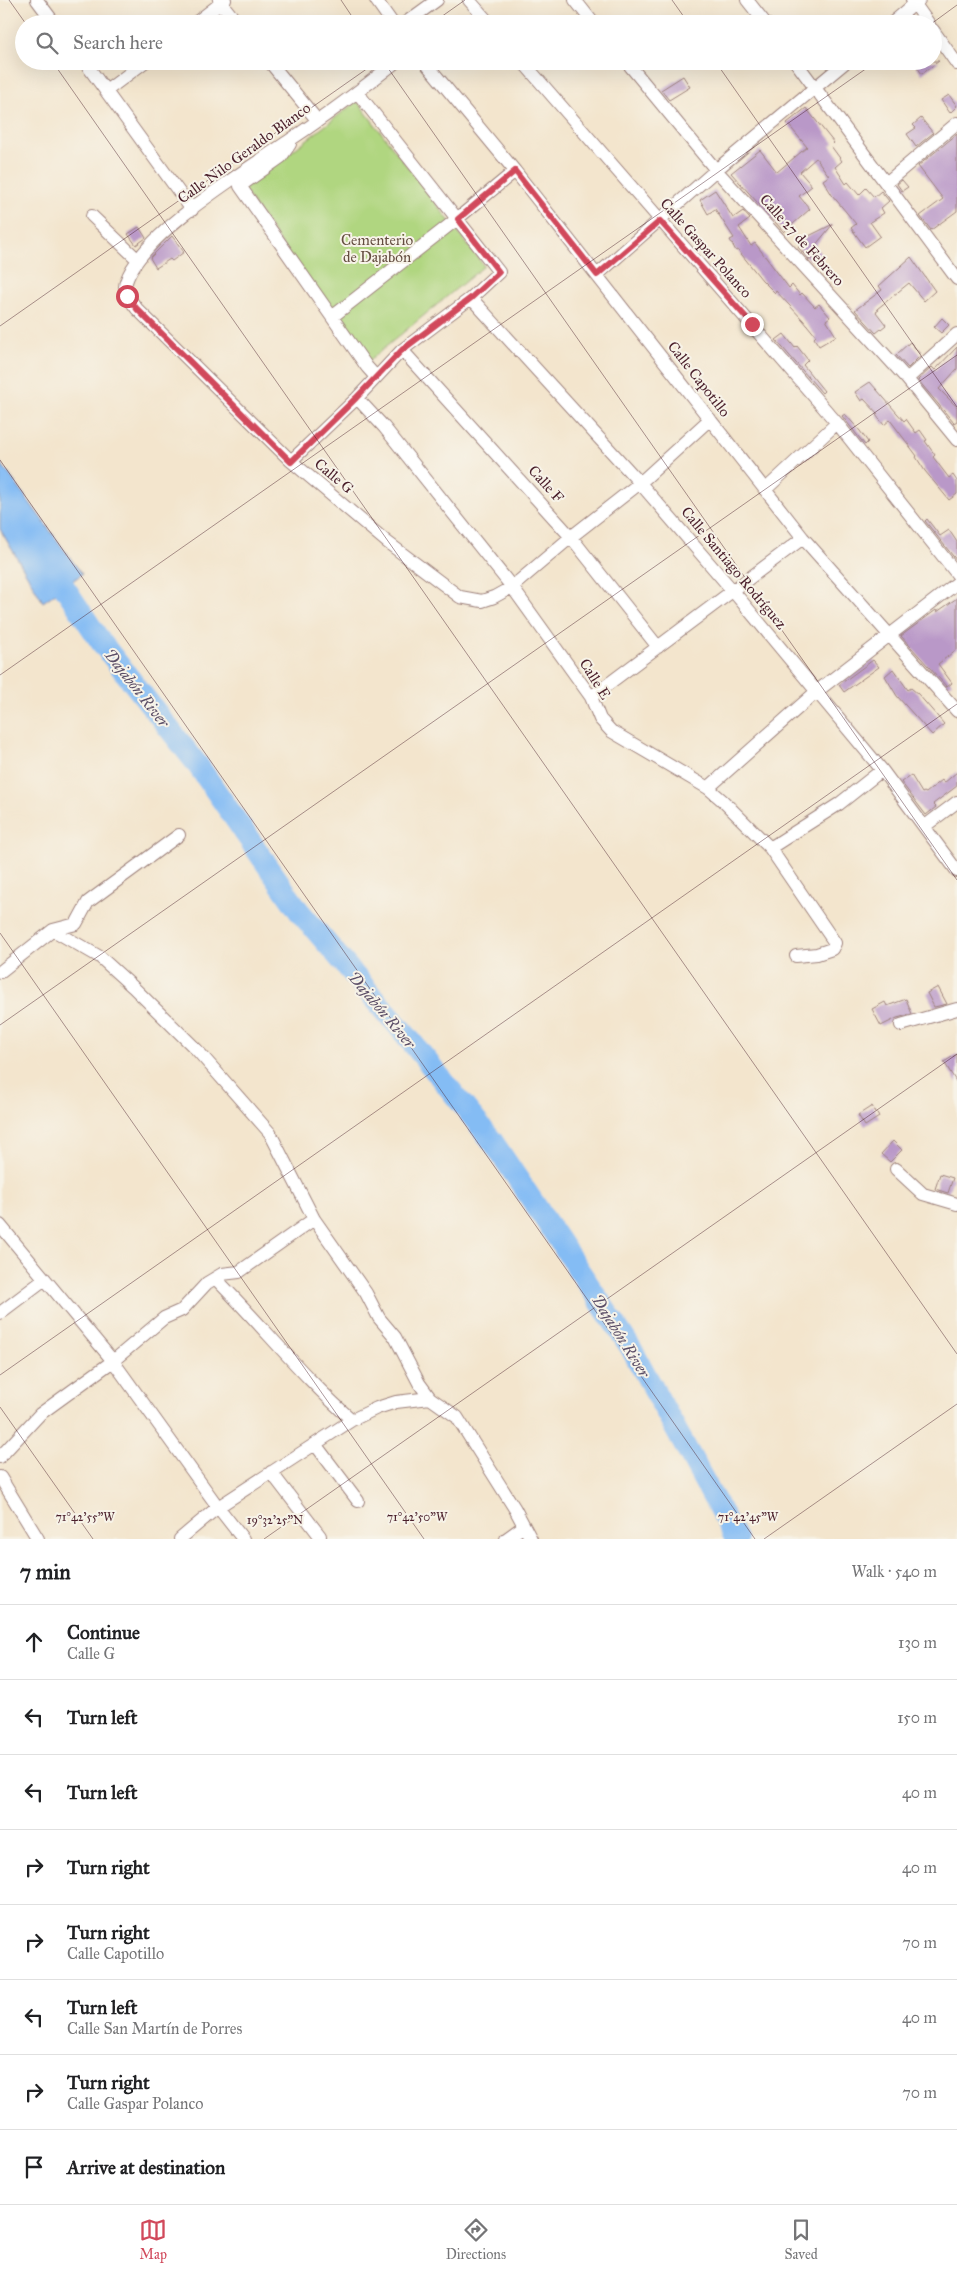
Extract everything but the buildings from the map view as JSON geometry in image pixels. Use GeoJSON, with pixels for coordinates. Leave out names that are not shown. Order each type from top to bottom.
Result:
{"type":"FeatureCollection","features":[{"type":"Feature","properties":{"kind":"street"},"geometry":{"type":"LineString","coordinates":[[37,0],[48,15]]}},
{"type":"Feature","properties":{"kind":"street"},"geometry":{"type":"LineString","coordinates":[[376,0],[387,15]]}},
{"type":"Feature","properties":{"kind":"street"},"geometry":{"type":"LineString","coordinates":[[416,15],[437,0]]}},
{"type":"Feature","properties":{"kind":"street"},"geometry":{"type":"LineString","coordinates":[[469,0],[482,15]]}},
{"type":"Feature","properties":{"kind":"street"},"geometry":{"type":"LineString","coordinates":[[575,0],[587,15]]}},
{"type":"Feature","properties":{"kind":"street"},"geometry":{"type":"LineString","coordinates":[[747,0],[759,15]]}},
{"type":"Feature","properties":{"kind":"street"},"geometry":{"type":"LineString","coordinates":[[205,15],[221,1],[231,15]]}},
{"type":"Feature","properties":{"kind":"street"},"geometry":{"type":"LineString","coordinates":[[900,15],[915,1],[924,15]]}},
{"type":"Feature","properties":{"kind":"street"},"geometry":{"type":"LineString","coordinates":[[942,43],[957,64]]}},
{"type":"Feature","properties":{"kind":"street"},"geometry":{"type":"LineString","coordinates":[[91,70],[192,210]]}},
{"type":"Feature","properties":{"kind":"street"},"geometry":{"type":"LineString","coordinates":[[106,91],[134,70]]}},
{"type":"Feature","properties":{"kind":"street"},"geometry":{"type":"LineString","coordinates":[[276,70],[317,120]]}},
{"type":"Feature","properties":{"kind":"street","name":"Calle Nilo Geraldo Blanco"},"geometry":{"type":"LineString","coordinates":[[125,284],[137,259],[169,228],[385,70]]}},
{"type":"Feature","properties":{"kind":"street","name":"Calle Capotillo"},"geometry":{"type":"LineString","coordinates":[[431,70],[515,171],[804,538],[957,711]]}},
{"type":"Feature","properties":{"kind":"street","name":"Calle Gaspar Polanco"},"geometry":{"type":"LineString","coordinates":[[530,70],[837,423],[957,574]]}},
{"type":"Feature","properties":{"kind":"street","name":"Calle 27 de Febrero"},"geometry":{"type":"LineString","coordinates":[[633,70],[716,170],[907,379],[957,440]]}},
{"type":"Feature","properties":{"kind":"street"},"geometry":{"type":"LineString","coordinates":[[802,70],[957,279]]}},
{"type":"Feature","properties":{"kind":"street"},"geometry":{"type":"LineString","coordinates":[[597,275],[716,170],[837,70]]}},
{"type":"Feature","properties":{"kind":"street"},"geometry":{"type":"LineString","coordinates":[[291,462],[402,350],[471,298],[499,272],[357,92]]}},
{"type":"Feature","properties":{"kind":"street"},"geometry":{"type":"LineString","coordinates":[[886,183],[957,123]]}},
{"type":"Feature","properties":{"kind":"street"},"geometry":{"type":"LineString","coordinates":[[295,136],[280,157],[240,186],[367,367],[376,377]]}},
{"type":"Feature","properties":{"kind":"street"},"geometry":{"type":"LineString","coordinates":[[332,317],[458,219],[515,171]]}},
{"type":"Feature","properties":{"kind":"street"},"geometry":{"type":"LineString","coordinates":[[92,216],[137,259]]}},
{"type":"Feature","properties":{"kind":"street","name":"Calle G"},"geometry":{"type":"LineString","coordinates":[[125,284],[127,296],[137,309],[291,462],[387,542],[460,597],[482,601],[512,587]]}},
{"type":"Feature","properties":{"kind":"street","name":"Calle Santiago Rodríguez"},"geometry":{"type":"LineString","coordinates":[[471,298],[640,483],[733,591],[882,770],[957,871]]}},
{"type":"Feature","properties":{"kind":"street"},"geometry":{"type":"LineString","coordinates":[[907,379],[957,334]]}},
{"type":"Feature","properties":{"kind":"street","name":"Calle F"},"geometry":{"type":"LineString","coordinates":[[402,350],[571,537],[658,647]]}},
{"type":"Feature","properties":{"kind":"street","name":"Calle E"},"geometry":{"type":"LineString","coordinates":[[356,398],[384,427],[512,587],[591,697],[600,718],[611,731],[708,788],[770,848],[835,942],[832,949],[817,954],[796,956]]}},
{"type":"Feature","properties":{"kind":"street"},"geometry":{"type":"LineString","coordinates":[[512,587],[571,537],[640,483],[710,420]]}},
{"type":"Feature","properties":{"kind":"street"},"geometry":{"type":"LineString","coordinates":[[765,490],[837,423]]}},
{"type":"Feature","properties":{"kind":"street"},"geometry":{"type":"LineString","coordinates":[[591,697],[804,538]]}},
{"type":"Feature","properties":{"kind":"street"},"geometry":{"type":"LineString","coordinates":[[708,788],[816,692],[957,584]]}},
{"type":"Feature","properties":{"kind":"street"},"geometry":{"type":"LineString","coordinates":[[770,848],[839,804],[882,770]]}},
{"type":"Feature","properties":{"kind":"street"},"geometry":{"type":"LineString","coordinates":[[925,826],[957,802]]}},
{"type":"Feature","properties":{"kind":"street"},"geometry":{"type":"LineString","coordinates":[[0,972],[53,930],[76,924],[88,902],[179,835]]}},
{"type":"Feature","properties":{"kind":"street"},"geometry":{"type":"LineString","coordinates":[[53,930],[100,957],[197,1050],[270,1133],[314,1219],[366,1293],[379,1318],[395,1338],[419,1383],[430,1398],[456,1417],[531,1539]]}},
{"type":"Feature","properties":{"kind":"street"},"geometry":{"type":"LineString","coordinates":[[901,1025],[957,1009]]}},
{"type":"Feature","properties":{"kind":"street"},"geometry":{"type":"LineString","coordinates":[[896,1169],[923,1194],[957,1204]]}},
{"type":"Feature","properties":{"kind":"street"},"geometry":{"type":"LineString","coordinates":[[1,1453],[40,1414],[113,1361],[164,1318],[182,1310],[207,1283],[222,1274],[239,1272],[314,1219]]}},
{"type":"Feature","properties":{"kind":"street"},"geometry":{"type":"LineString","coordinates":[[0,1225],[113,1361],[243,1539]]}},
{"type":"Feature","properties":{"kind":"street"},"geometry":{"type":"LineString","coordinates":[[215,1278],[255,1318],[326,1397],[352,1420]]}},
{"type":"Feature","properties":{"kind":"street"},"geometry":{"type":"LineString","coordinates":[[0,1313],[45,1279]]}},
{"type":"Feature","properties":{"kind":"street"},"geometry":{"type":"LineString","coordinates":[[180,1539],[218,1507],[352,1420],[377,1408],[396,1402],[430,1398]]}},
{"type":"Feature","properties":{"kind":"street"},"geometry":{"type":"LineString","coordinates":[[315,1444],[358,1501]]}},
{"type":"Feature","properties":{"kind":"street"},"geometry":{"type":"LineString","coordinates":[[271,1472],[320,1536]]}},
{"type":"Feature","properties":{"kind":"street"},"geometry":{"type":"LineString","coordinates":[[0,1477],[38,1539]]}},
{"type":"Feature","properties":{"kind":"street"},"geometry":{"type":"LineString","coordinates":[[506,1539],[524,1526]]}},
{"type":"Feature","properties":{"kind":"green space","name":"Cementerio de Dajabón"},"geometry":{"type":"Polygon","coordinates":[[[357,101],[484,266],[365,364],[243,189],[357,101]]]}},
{"type":"Feature","properties":{"kind":"water"},"geometry":{"type":"Polygon","coordinates":[[[0,462],[82,574],[43,602],[0,529],[0,462]]]}},
{"type":"Feature","properties":{"kind":"waterway","name":"Dajabón River"},"geometry":{"type":"LineString","coordinates":[[47,561],[101,642],[197,764],[299,911],[405,1034],[493,1142],[631,1348],[736,1539]]}},
{"type":"Feature","properties":{"kind":"route"},"geometry":{"type":"LineString","coordinates":[[127,296],[137,309],[291,462],[402,350],[471,298],[499,272],[458,219],[515,171],[597,275],[660,221],[752,324]]}}]}
